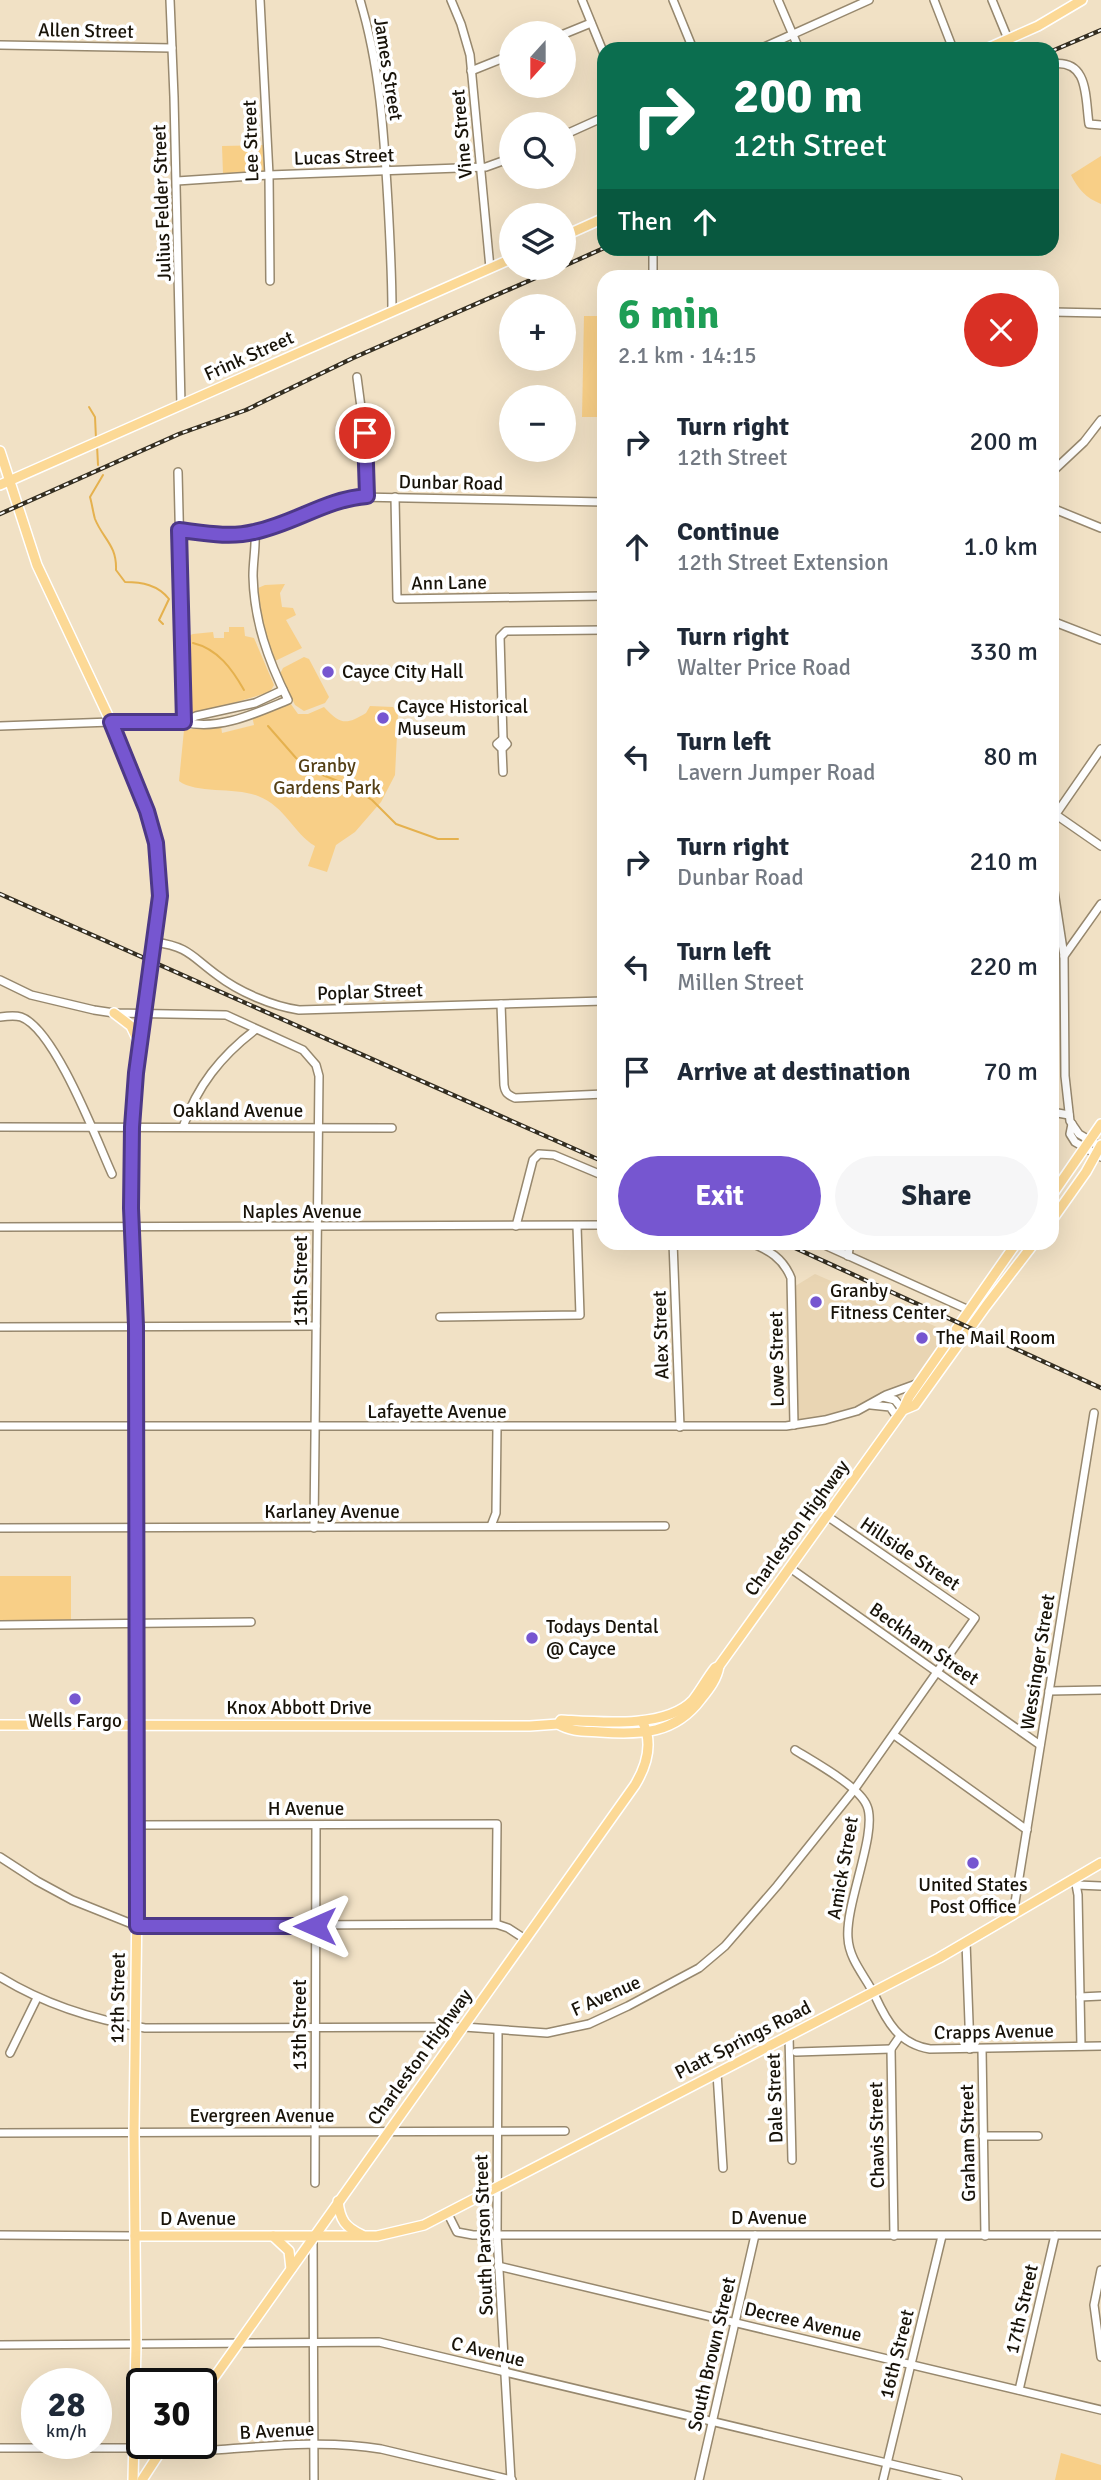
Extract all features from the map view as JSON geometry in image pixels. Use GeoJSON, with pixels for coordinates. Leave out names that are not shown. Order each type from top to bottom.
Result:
{"type":"FeatureCollection","features":[{"type":"Feature","properties":{"kind":"main road"},"geometry":{"type":"LineString","coordinates":[[1001,42],[1038,26],[1082,0]]}},
{"type":"Feature","properties":{"kind":"main road"},"geometry":{"type":"LineString","coordinates":[[576,231],[597,221]]}},
{"type":"Feature","properties":{"kind":"main road","name":"Frink Street"},"geometry":{"type":"LineString","coordinates":[[0,485],[499,264]]}},
{"type":"Feature","properties":{"kind":"main road","name":"12th Street"},"geometry":{"type":"LineString","coordinates":[[0,451],[37,565],[111,722],[147,811],[156,843],[160,896],[132,1127],[137,1427],[136,2368]]}},
{"type":"Feature","properties":{"kind":"main road"},"geometry":{"type":"LineString","coordinates":[[114,1013],[131,1026],[140,1045]]}},
{"type":"Feature","properties":{"kind":"main road"},"geometry":{"type":"LineString","coordinates":[[1059,1185],[1101,1124]]}},
{"type":"Feature","properties":{"kind":"main road"},"geometry":{"type":"LineString","coordinates":[[1087,1145],[1101,1133]]}},
{"type":"Feature","properties":{"kind":"main road"},"geometry":{"type":"LineString","coordinates":[[1059,1210],[1100,1149]]}},
{"type":"Feature","properties":{"kind":"main road","name":"Charleston Highway"},"geometry":{"type":"LineString","coordinates":[[597,1721],[642,1721],[669,1716],[691,1701],[715,1668],[719,1667],[900,1414],[909,1396],[1012,1250]]}},
{"type":"Feature","properties":{"kind":"main road","name":"Charleston Highway"},"geometry":{"type":"LineString","coordinates":[[900,1414],[915,1405],[1029,1250]]}},
{"type":"Feature","properties":{"kind":"main road","name":"Charleston Highway"},"geometry":{"type":"LineString","coordinates":[[558,1724],[568,1730],[615,1733],[666,1729],[690,1714],[718,1675],[719,1667]]}},
{"type":"Feature","properties":{"kind":"main road","name":"Knox Abbott Drive"},"geometry":{"type":"LineString","coordinates":[[0,1725],[456,1726],[558,1724],[561,1720],[597,1721]]}},
{"type":"Feature","properties":{"kind":"main road"},"geometry":{"type":"LineString","coordinates":[[642,1721],[644,1732]]}},
{"type":"Feature","properties":{"kind":"main road","name":"Charleston Highway"},"geometry":{"type":"LineString","coordinates":[[217,2374],[635,1785],[648,1760],[643,1750],[644,1732]]}},
{"type":"Feature","properties":{"kind":"main road","name":"Platt Springs Road"},"geometry":{"type":"LineString","coordinates":[[395,2233],[424,2225],[448,2214],[873,1992],[1076,1882],[1101,1863]]}},
{"type":"Feature","properties":{"kind":"main road"},"geometry":{"type":"LineString","coordinates":[[338,2202],[340,2218],[349,2229],[364,2236]]}},
{"type":"Feature","properties":{"kind":"main road","name":"D Avenue"},"geometry":{"type":"LineString","coordinates":[[135,2236],[364,2236],[395,2233]]}},
{"type":"Feature","properties":{"kind":"main road"},"geometry":{"type":"LineString","coordinates":[[274,2236],[289,2251],[291,2269]]}},
{"type":"Feature","properties":{"kind":"main road","name":"12th Street"},"geometry":{"type":"LineString","coordinates":[[133,2480],[134,2459]]}},
{"type":"Feature","properties":{"kind":"main road"},"geometry":{"type":"LineString","coordinates":[[142,2480],[156,2459]]}},
{"type":"Feature","properties":{"kind":"street","name":"Julius Felder Street"},"geometry":{"type":"LineString","coordinates":[[170,0],[181,404]]}},
{"type":"Feature","properties":{"kind":"street","name":"Lee Street"},"geometry":{"type":"LineString","coordinates":[[260,0],[270,281]]}},
{"type":"Feature","properties":{"kind":"street","name":"James Street"},"geometry":{"type":"LineString","coordinates":[[360,0],[374,55],[386,171],[393,311]]}},
{"type":"Feature","properties":{"kind":"street","name":"Vine Street"},"geometry":{"type":"LineString","coordinates":[[451,0],[467,41],[491,268]]}},
{"type":"Feature","properties":{"kind":"street"},"geometry":{"type":"LineString","coordinates":[[582,0],[599,42]]}},
{"type":"Feature","properties":{"kind":"street"},"geometry":{"type":"LineString","coordinates":[[673,0],[691,42]]}},
{"type":"Feature","properties":{"kind":"street"},"geometry":{"type":"LineString","coordinates":[[778,0],[796,42]]}},
{"type":"Feature","properties":{"kind":"street"},"geometry":{"type":"LineString","coordinates":[[775,42],[869,0]]}},
{"type":"Feature","properties":{"kind":"street"},"geometry":{"type":"LineString","coordinates":[[934,0],[950,42]]}},
{"type":"Feature","properties":{"kind":"street"},"geometry":{"type":"LineString","coordinates":[[992,0],[1008,39]]}},
{"type":"Feature","properties":{"kind":"street"},"geometry":{"type":"LineString","coordinates":[[576,29],[591,23]]}},
{"type":"Feature","properties":{"kind":"street","name":"Allen Street"},"geometry":{"type":"LineString","coordinates":[[0,46],[172,48]]}},
{"type":"Feature","properties":{"kind":"street"},"geometry":{"type":"LineString","coordinates":[[471,71],[499,60]]}},
{"type":"Feature","properties":{"kind":"street"},"geometry":{"type":"LineString","coordinates":[[1059,64],[1069,63],[1077,69],[1081,76],[1089,124],[1101,125]]}},
{"type":"Feature","properties":{"kind":"street"},"geometry":{"type":"LineString","coordinates":[[576,130],[597,120]]}},
{"type":"Feature","properties":{"kind":"street","name":"Lucas Street"},"geometry":{"type":"LineString","coordinates":[[177,181],[480,167],[499,163]]}},
{"type":"Feature","properties":{"kind":"street"},"geometry":{"type":"LineString","coordinates":[[1059,312],[1101,313]]}},
{"type":"Feature","properties":{"kind":"street"},"geometry":{"type":"LineString","coordinates":[[356,377],[367,453],[367,496]]}},
{"type":"Feature","properties":{"kind":"street"},"geometry":{"type":"LineString","coordinates":[[1059,466],[1101,420]]}},
{"type":"Feature","properties":{"kind":"street"},"geometry":{"type":"LineString","coordinates":[[178,472],[184,722]]}},
{"type":"Feature","properties":{"kind":"street","name":"Dunbar Road"},"geometry":{"type":"LineString","coordinates":[[179,530],[230,535],[255,532],[321,506],[367,496],[597,502]]}},
{"type":"Feature","properties":{"kind":"street","name":"Ann Lane"},"geometry":{"type":"LineString","coordinates":[[395,497],[397,599],[597,596]]}},
{"type":"Feature","properties":{"kind":"street"},"geometry":{"type":"LineString","coordinates":[[1059,511],[1101,528]]}},
{"type":"Feature","properties":{"kind":"street"},"geometry":{"type":"LineString","coordinates":[[0,726],[111,722],[184,722],[195,725],[258,714],[288,700],[268,658],[258,621],[253,578],[255,532]]}},
{"type":"Feature","properties":{"kind":"street"},"geometry":{"type":"LineString","coordinates":[[1059,624],[1101,640]]}},
{"type":"Feature","properties":{"kind":"street"},"geometry":{"type":"LineString","coordinates":[[503,772],[502,749],[497,744],[503,739],[500,637],[506,631],[597,630]]}},
{"type":"Feature","properties":{"kind":"street"},"geometry":{"type":"LineString","coordinates":[[184,722],[196,716],[255,704],[283,690]]}},
{"type":"Feature","properties":{"kind":"street"},"geometry":{"type":"LineString","coordinates":[[1059,806],[1101,749]]}},
{"type":"Feature","properties":{"kind":"street"},"geometry":{"type":"LineString","coordinates":[[1059,817],[1101,846]]}},
{"type":"Feature","properties":{"kind":"street"},"geometry":{"type":"LineString","coordinates":[[1064,956],[1101,904]]}},
{"type":"Feature","properties":{"kind":"street","name":"Poplar Street"},"geometry":{"type":"LineString","coordinates":[[155,942],[176,945],[190,952],[233,986],[293,1009],[597,1002]]}},
{"type":"Feature","properties":{"kind":"street"},"geometry":{"type":"LineString","coordinates":[[1059,948],[1064,956],[1065,1061],[1072,1124],[1070,1134],[1075,1142],[1100,1149]]}},
{"type":"Feature","properties":{"kind":"street","name":"13th Street"},"geometry":{"type":"LineString","coordinates":[[0,980],[50,1001],[114,1013],[219,1014],[303,1051],[316,1065],[314,1528]]}},
{"type":"Feature","properties":{"kind":"street"},"geometry":{"type":"LineString","coordinates":[[501,1004],[504,1085],[509,1096],[515,1098],[597,1094]]}},
{"type":"Feature","properties":{"kind":"street"},"geometry":{"type":"LineString","coordinates":[[0,1017],[21,1017],[40,1035],[71,1079],[112,1174]]}},
{"type":"Feature","properties":{"kind":"street"},"geometry":{"type":"LineString","coordinates":[[183,1127],[194,1097],[208,1075],[235,1046],[255,1030]]}},
{"type":"Feature","properties":{"kind":"street"},"geometry":{"type":"LineString","coordinates":[[1059,1113],[1069,1115]]}},
{"type":"Feature","properties":{"kind":"street","name":"Oakland Avenue"},"geometry":{"type":"LineString","coordinates":[[0,1128],[392,1128]]}},
{"type":"Feature","properties":{"kind":"street"},"geometry":{"type":"LineString","coordinates":[[516,1226],[533,1160],[539,1154],[554,1155],[597,1173]]}},
{"type":"Feature","properties":{"kind":"street","name":"Naples Avenue"},"geometry":{"type":"LineString","coordinates":[[0,1227],[597,1225]]}},
{"type":"Feature","properties":{"kind":"street"},"geometry":{"type":"LineString","coordinates":[[440,1317],[580,1315],[577,1226]]}},
{"type":"Feature","properties":{"kind":"street","name":"Alex Street"},"geometry":{"type":"LineString","coordinates":[[673,1250],[680,1427]]}},
{"type":"Feature","properties":{"kind":"street","name":"Lowe Street"},"geometry":{"type":"LineString","coordinates":[[767,1250],[783,1262],[791,1278],[794,1425]]}},
{"type":"Feature","properties":{"kind":"street"},"geometry":{"type":"LineString","coordinates":[[835,1250],[971,1311]]}},
{"type":"Feature","properties":{"kind":"street"},"geometry":{"type":"LineString","coordinates":[[848,1256],[849,1250]]}},
{"type":"Feature","properties":{"kind":"street"},"geometry":{"type":"LineString","coordinates":[[0,1327],[316,1326]]}},
{"type":"Feature","properties":{"kind":"street","name":"Lafayette Avenue"},"geometry":{"type":"LineString","coordinates":[[0,1426],[794,1425],[825,1420],[870,1405],[919,1382]]}},
{"type":"Feature","properties":{"kind":"street"},"geometry":{"type":"LineString","coordinates":[[883,1397],[895,1400],[900,1414]]}},
{"type":"Feature","properties":{"kind":"street"},"geometry":{"type":"LineString","coordinates":[[870,1405],[890,1407],[900,1414]]}},
{"type":"Feature","properties":{"kind":"street","name":"Wessinger Street"},"geometry":{"type":"LineString","coordinates":[[1013,1916],[1094,1413]]}},
{"type":"Feature","properties":{"kind":"street"},"geometry":{"type":"LineString","coordinates":[[491,1526],[496,1513],[497,1427]]}},
{"type":"Feature","properties":{"kind":"street","name":"Hillside Street"},"geometry":{"type":"LineString","coordinates":[[827,1516],[975,1618]]}},
{"type":"Feature","properties":{"kind":"street","name":"Karlaney Avenue"},"geometry":{"type":"LineString","coordinates":[[0,1528],[665,1526]]}},
{"type":"Feature","properties":{"kind":"street","name":"Beckham Street"},"geometry":{"type":"LineString","coordinates":[[790,1568],[1040,1745]]}},
{"type":"Feature","properties":{"kind":"street","name":"F Avenue"},"geometry":{"type":"LineString","coordinates":[[0,1977],[37,1998],[135,2026],[464,2027],[547,2034],[582,2026],[628,2006],[699,1968],[732,1938],[854,1790],[975,1618]]}},
{"type":"Feature","properties":{"kind":"street"},"geometry":{"type":"LineString","coordinates":[[0,1625],[251,1622]]}},
{"type":"Feature","properties":{"kind":"street"},"geometry":{"type":"LineString","coordinates":[[1049,1690],[1101,1690]]}},
{"type":"Feature","properties":{"kind":"street"},"geometry":{"type":"LineString","coordinates":[[894,1735],[1027,1830]]}},
{"type":"Feature","properties":{"kind":"street"},"geometry":{"type":"LineString","coordinates":[[796,1750],[854,1790]]}},
{"type":"Feature","properties":{"kind":"street","name":"Amick Street"},"geometry":{"type":"LineString","coordinates":[[854,1790],[868,1808],[869,1822],[847,1936],[852,1954],[873,1992]]}},
{"type":"Feature","properties":{"kind":"street","name":"H Avenue"},"geometry":{"type":"LineString","coordinates":[[138,1825],[497,1824],[496,1924]]}},
{"type":"Feature","properties":{"kind":"street","name":"13th Street"},"geometry":{"type":"LineString","coordinates":[[316,1825],[316,2183]]}},
{"type":"Feature","properties":{"kind":"street"},"geometry":{"type":"LineString","coordinates":[[2,1861],[72,1900],[137,1926],[496,1924],[508,1927],[525,1939]]}},
{"type":"Feature","properties":{"kind":"street"},"geometry":{"type":"LineString","coordinates":[[1081,2046],[1076,1882],[1101,1886]]}},
{"type":"Feature","properties":{"kind":"street"},"geometry":{"type":"LineString","coordinates":[[966,1942],[970,2049]]}},
{"type":"Feature","properties":{"kind":"street"},"geometry":{"type":"LineString","coordinates":[[796,2052],[891,2049],[900,2036],[884,2016],[873,1992]]}},
{"type":"Feature","properties":{"kind":"street"},"geometry":{"type":"LineString","coordinates":[[1080,1997],[1101,1996]]}},
{"type":"Feature","properties":{"kind":"street"},"geometry":{"type":"LineString","coordinates":[[10,2053],[37,1998]]}},
{"type":"Feature","properties":{"kind":"street","name":"South Parson Street"},"geometry":{"type":"LineString","coordinates":[[498,2031],[497,2235],[511,2480]]}},
{"type":"Feature","properties":{"kind":"street","name":"Dale Street"},"geometry":{"type":"LineString","coordinates":[[789,2036],[792,2160]]}},
{"type":"Feature","properties":{"kind":"street","name":"Crapps Avenue"},"geometry":{"type":"LineString","coordinates":[[900,2036],[921,2048],[1101,2046]]}},
{"type":"Feature","properties":{"kind":"street","name":"Chavis Street"},"geometry":{"type":"LineString","coordinates":[[891,2049],[894,2236]]}},
{"type":"Feature","properties":{"kind":"street","name":"Graham Street"},"geometry":{"type":"LineString","coordinates":[[982,2049],[985,2236]]}},
{"type":"Feature","properties":{"kind":"street"},"geometry":{"type":"LineString","coordinates":[[717,2073],[723,2168]]}},
{"type":"Feature","properties":{"kind":"street","name":"Evergreen Avenue"},"geometry":{"type":"LineString","coordinates":[[0,2133],[565,2131]]}},
{"type":"Feature","properties":{"kind":"street"},"geometry":{"type":"LineString","coordinates":[[984,2136],[1038,2136]]}},
{"type":"Feature","properties":{"kind":"street","name":"D Avenue"},"geometry":{"type":"LineString","coordinates":[[448,2214],[457,2232],[466,2235],[1101,2235]]}},
{"type":"Feature","properties":{"kind":"street","name":"D Avenue"},"geometry":{"type":"LineString","coordinates":[[0,2235],[135,2236]]}},
{"type":"Feature","properties":{"kind":"street","name":"South Brown Street"},"geometry":{"type":"LineString","coordinates":[[699,2480],[755,2235]]}},
{"type":"Feature","properties":{"kind":"street","name":"17th Street"},"geometry":{"type":"LineString","coordinates":[[1019,2390],[1055,2235]]}},
{"type":"Feature","properties":{"kind":"street"},"geometry":{"type":"LineString","coordinates":[[313,2236],[314,2480]]}},
{"type":"Feature","properties":{"kind":"street","name":"16th Street"},"geometry":{"type":"LineString","coordinates":[[883,2480],[942,2236]]}},
{"type":"Feature","properties":{"kind":"street","name":"Decree Avenue"},"geometry":{"type":"LineString","coordinates":[[498,2266],[1101,2410]]}},
{"type":"Feature","properties":{"kind":"street"},"geometry":{"type":"LineString","coordinates":[[1101,2270],[1094,2305],[1101,2357]]}},
{"type":"Feature","properties":{"kind":"street","name":"C Avenue"},"geometry":{"type":"LineString","coordinates":[[3,2345],[379,2342],[958,2480]]}},
{"type":"Feature","properties":{"kind":"street","name":"B Avenue"},"geometry":{"type":"LineString","coordinates":[[217,2450],[315,2445],[360,2446],[511,2480]]}},
{"type":"Feature","properties":{"kind":"street"},"geometry":{"type":"LineString","coordinates":[[0,2448],[126,2449]]}},
{"type":"Feature","properties":{"kind":"shaded area"},"geometry":{"type":"Polygon","coordinates":[[[815,1274],[953,1334],[919,1383],[870,1404],[794,1425],[792,1288],[815,1274]]]}},
{"type":"Feature","properties":{"kind":"green space"},"geometry":{"type":"Polygon","coordinates":[[[265,145],[266,173],[223,174],[222,146],[265,145]]]}},
{"type":"Feature","properties":{"kind":"green space"},"geometry":{"type":"Polygon","coordinates":[[[1101,156],[1101,204],[1083,192],[1071,175],[1101,156]]]}},
{"type":"Feature","properties":{"kind":"green space"},"geometry":{"type":"Polygon","coordinates":[[[584,316],[597,316],[597,417],[582,417],[584,316]]]}},
{"type":"Feature","properties":{"kind":"green space"},"geometry":{"type":"Polygon","coordinates":[[[285,584],[280,593],[282,607],[293,608],[296,615],[286,620],[302,648],[275,661],[263,629],[258,588],[285,584]]]}},
{"type":"Feature","properties":{"kind":"green space"},"geometry":{"type":"Polygon","coordinates":[[[229,627],[244,627],[245,636],[254,638],[274,685],[270,692],[193,713],[190,709],[188,636],[213,632],[214,638],[224,638],[224,632],[229,632],[229,627]]]}},
{"type":"Feature","properties":{"kind":"green space"},"geometry":{"type":"Polygon","coordinates":[[[304,657],[309,659],[329,697],[325,703],[304,711],[295,705],[280,674],[283,668],[304,657]]]}},
{"type":"Feature","properties":{"kind":"green space","name":"Granby Gardens Park"},"geometry":{"type":"Polygon","coordinates":[[[288,700],[298,714],[308,714],[324,707],[344,721],[353,720],[366,713],[370,706],[393,707],[398,714],[395,775],[381,802],[355,832],[336,845],[327,872],[308,866],[315,846],[268,801],[249,793],[195,788],[179,781],[184,730],[221,726],[222,733],[254,725],[252,716],[288,700]]]}},
{"type":"Feature","properties":{"kind":"green space"},"geometry":{"type":"Polygon","coordinates":[[[0,1576],[71,1576],[71,1625],[0,1625],[0,1576]]]}},
{"type":"Feature","properties":{"kind":"green space"},"geometry":{"type":"Polygon","coordinates":[[[1061,2453],[1101,2465],[1101,2480],[1055,2480],[1061,2453]]]}},
{"type":"Feature","properties":{"kind":"waterway"},"geometry":{"type":"LineString","coordinates":[[89,407],[95,417],[96,439]]}},
{"type":"Feature","properties":{"kind":"waterway"},"geometry":{"type":"LineString","coordinates":[[97,445],[98,465]]}},
{"type":"Feature","properties":{"kind":"waterway"},"geometry":{"type":"LineString","coordinates":[[103,475],[90,497],[95,519],[112,548],[116,570],[125,582],[149,585],[160,590],[169,599],[159,620],[163,624]]}},
{"type":"Feature","properties":{"kind":"waterway"},"geometry":{"type":"LineString","coordinates":[[193,643],[217,655],[244,690]]}},
{"type":"Feature","properties":{"kind":"waterway"},"geometry":{"type":"LineString","coordinates":[[268,726],[296,758],[320,774],[348,785],[372,800],[396,824],[438,839],[458,839]]}},
{"type":"Feature","properties":{"kind":"railway"},"geometry":{"type":"LineString","coordinates":[[1059,48],[1101,30]]}},
{"type":"Feature","properties":{"kind":"railway"},"geometry":{"type":"LineString","coordinates":[[576,261],[597,251]]}},
{"type":"Feature","properties":{"kind":"railway"},"geometry":{"type":"LineString","coordinates":[[0,514],[179,434],[246,410],[353,358],[531,280]]}},
{"type":"Feature","properties":{"kind":"railway"},"geometry":{"type":"LineString","coordinates":[[0,894],[597,1159]]}},
{"type":"Feature","properties":{"kind":"railway"},"geometry":{"type":"LineString","coordinates":[[799,1250],[1101,1388]]}},
{"type":"Feature","properties":{"kind":"place","name":"Cayce City Hall"},"geometry":{"type":"Point","coordinates":[328,672]}},
{"type":"Feature","properties":{"kind":"place","name":"Cayce Historical Museum"},"geometry":{"type":"Point","coordinates":[383,718]}},
{"type":"Feature","properties":{"kind":"place","name":"Granby Fitness Center"},"geometry":{"type":"Point","coordinates":[816,1302]}},
{"type":"Feature","properties":{"kind":"place","name":"The Mail Room"},"geometry":{"type":"Point","coordinates":[922,1338]}},
{"type":"Feature","properties":{"kind":"place","name":"Todays Dental @ Cayce"},"geometry":{"type":"Point","coordinates":[532,1638]}},
{"type":"Feature","properties":{"kind":"place","name":"Wells Fargo"},"geometry":{"type":"Point","coordinates":[75,1699]}},
{"type":"Feature","properties":{"kind":"place","name":"United States Post Office"},"geometry":{"type":"Point","coordinates":[973,1863]}},
{"type":"Feature","properties":{"kind":"route"},"geometry":{"type":"LineString","coordinates":[[315,1926],[137,1926],[136,1326],[131,1208],[132,1127],[136,1073],[160,896],[156,843],[147,811],[111,722],[184,722],[179,530],[230,535],[255,532],[321,506],[367,496],[365,433]]}}]}
